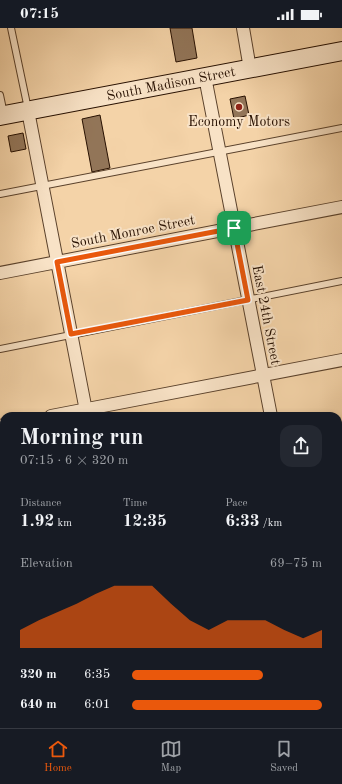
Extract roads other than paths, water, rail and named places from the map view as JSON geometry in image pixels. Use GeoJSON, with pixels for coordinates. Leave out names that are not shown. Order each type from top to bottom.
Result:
{"type":"FeatureCollection","features":[{"type":"Feature","properties":{"kind":"main road","name":"South Madison Street"},"geometry":{"type":"LineString","coordinates":[[2,116],[342,50]]}},
{"type":"Feature","properties":{"kind":"street"},"geometry":{"type":"LineString","coordinates":[[243,28],[250,69]]}},
{"type":"Feature","properties":{"kind":"street","name":"East 24th Street"},"geometry":{"type":"LineString","coordinates":[[205,77],[270,412]]}},
{"type":"Feature","properties":{"kind":"street"},"geometry":{"type":"LineString","coordinates":[[28,111],[87,412],[342,360]]}},
{"type":"Feature","properties":{"kind":"street","name":"South Monroe Street"},"geometry":{"type":"LineString","coordinates":[[0,273],[342,207]]}},
{"type":"Feature","properties":{"kind":"lane"},"geometry":{"type":"LineString","coordinates":[[11,28],[28,111]]}},
{"type":"Feature","properties":{"kind":"lane"},"geometry":{"type":"LineString","coordinates":[[0,95],[2,116]]}},
{"type":"Feature","properties":{"kind":"lane"},"geometry":{"type":"LineString","coordinates":[[0,194],[219,153],[342,128]]}},
{"type":"Feature","properties":{"kind":"lane"},"geometry":{"type":"LineString","coordinates":[[0,349],[342,281]]}},
{"type":"Feature","properties":{"kind":"place","name":"Economy Motors"},"geometry":{"type":"Point","coordinates":[239,107]}}]}
